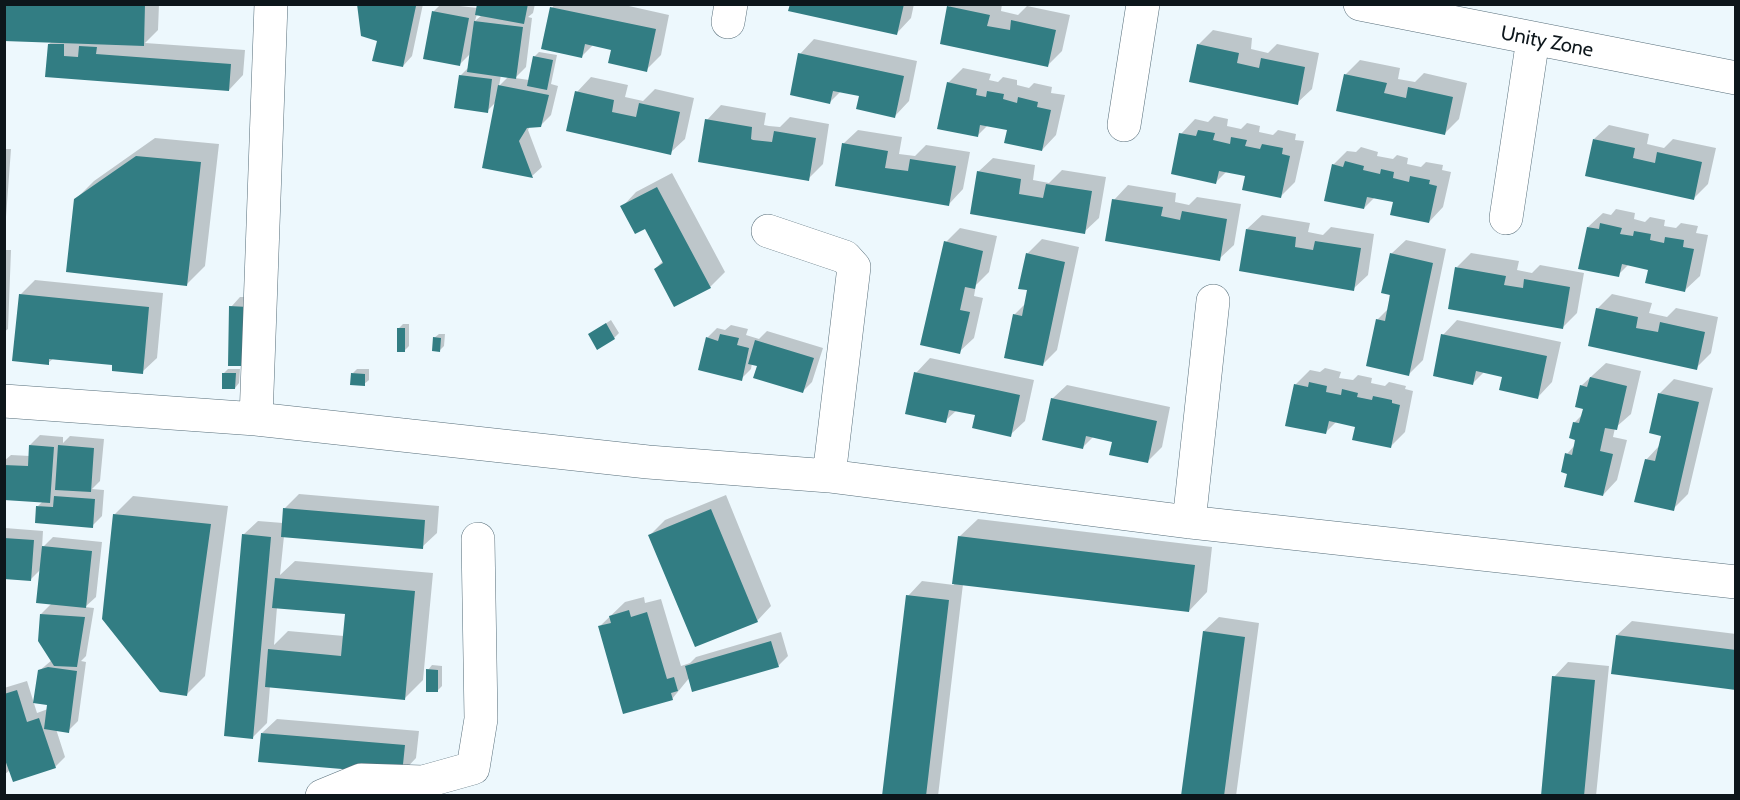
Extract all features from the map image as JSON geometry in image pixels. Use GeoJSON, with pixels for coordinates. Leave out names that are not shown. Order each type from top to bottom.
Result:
{"type":"FeatureCollection","features":[{"type":"Feature","properties":{"kind":"street"},"geometry":{"type":"LineString","coordinates":[[256,419],[271,4]]}},
{"type":"Feature","properties":{"kind":"street"},"geometry":{"type":"LineString","coordinates":[[1124,125],[1143,4]]}},
{"type":"Feature","properties":{"kind":"street","name":"Unity Zone"},"geometry":{"type":"LineString","coordinates":[[1360,4],[1736,78]]}},
{"type":"Feature","properties":{"kind":"street"},"geometry":{"type":"LineString","coordinates":[[1506,218],[1533,39]]}},
{"type":"Feature","properties":{"kind":"street"},"geometry":{"type":"LineString","coordinates":[[768,231],[845,256],[854,267],[829,476]]}},
{"type":"Feature","properties":{"kind":"street"},"geometry":{"type":"LineString","coordinates":[[1189,522],[1213,301]]}},
{"type":"Feature","properties":{"kind":"street"},"geometry":{"type":"LineString","coordinates":[[4,401],[256,419],[648,462],[829,476],[1189,522],[1736,582]]}},
{"type":"Feature","properties":{"kind":"street"},"geometry":{"type":"LineString","coordinates":[[322,795],[361,780],[423,782],[473,768],[481,719],[478,539]]}},
{"type":"Feature","properties":{"kind":"building"},"geometry":{"type":"Polygon","coordinates":[[[4,4],[145,4],[144,46],[4,41],[4,4]]]}},
{"type":"Feature","properties":{"kind":"building"},"geometry":{"type":"Polygon","coordinates":[[[357,4],[416,6],[403,67],[372,61],[377,41],[361,36],[357,4]]]}},
{"type":"Feature","properties":{"kind":"building"},"geometry":{"type":"Polygon","coordinates":[[[477,4],[528,4],[524,24],[475,15],[477,4]]]}},
{"type":"Feature","properties":{"kind":"building"},"geometry":{"type":"Polygon","coordinates":[[[790,4],[904,4],[897,35],[788,11],[790,4]]]}},
{"type":"Feature","properties":{"kind":"building"},"geometry":{"type":"Polygon","coordinates":[[[947,6],[990,15],[987,26],[1010,30],[1011,20],[1056,30],[1048,67],[940,44],[947,6]]]}},
{"type":"Feature","properties":{"kind":"building"},"geometry":{"type":"Polygon","coordinates":[[[550,7],[656,29],[647,72],[608,63],[611,50],[585,44],[582,58],[541,49],[550,7]]]}},
{"type":"Feature","properties":{"kind":"building"},"geometry":{"type":"Polygon","coordinates":[[[432,11],[469,18],[460,66],[423,59],[432,11]]]}},
{"type":"Feature","properties":{"kind":"building"},"geometry":{"type":"Polygon","coordinates":[[[474,21],[523,27],[516,79],[467,72],[474,21]]]}},
{"type":"Feature","properties":{"kind":"building"},"geometry":{"type":"Polygon","coordinates":[[[48,44],[64,44],[64,56],[78,57],[79,46],[97,47],[96,54],[231,64],[229,91],[45,77],[48,44]]]}},
{"type":"Feature","properties":{"kind":"building"},"geometry":{"type":"Polygon","coordinates":[[[1197,44],[1239,53],[1237,63],[1259,68],[1261,58],[1305,67],[1298,105],[1189,82],[1197,44]]]}},
{"type":"Feature","properties":{"kind":"building"},"geometry":{"type":"Polygon","coordinates":[[[798,53],[904,76],[895,118],[856,109],[859,96],[833,91],[830,104],[790,95],[798,53]]]}},
{"type":"Feature","properties":{"kind":"building"},"geometry":{"type":"Polygon","coordinates":[[[533,56],[553,60],[547,90],[527,86],[533,56]]]}},
{"type":"Feature","properties":{"kind":"building"},"geometry":{"type":"Polygon","coordinates":[[[1344,74],[1387,83],[1384,93],[1406,98],[1408,87],[1453,97],[1445,135],[1336,111],[1344,74]]]}},
{"type":"Feature","properties":{"kind":"building"},"geometry":{"type":"Polygon","coordinates":[[[459,75],[492,79],[488,113],[454,108],[459,75]]]}},
{"type":"Feature","properties":{"kind":"building"},"geometry":{"type":"Polygon","coordinates":[[[947,82],[977,89],[976,95],[986,97],[987,91],[1004,94],[1003,99],[1017,103],[1018,97],[1038,102],[1037,107],[1051,110],[1042,151],[1004,143],[1007,130],[980,125],[978,137],[937,129],[947,82]]]}},
{"type":"Feature","properties":{"kind":"building"},"geometry":{"type":"Polygon","coordinates":[[[498,85],[549,95],[541,127],[527,128],[519,141],[533,178],[482,168],[498,85]]]}},
{"type":"Feature","properties":{"kind":"building"},"geometry":{"type":"Polygon","coordinates":[[[575,91],[614,100],[612,112],[636,117],[639,103],[680,112],[671,155],[566,131],[575,91]]]}},
{"type":"Feature","properties":{"kind":"building"},"geometry":{"type":"Polygon","coordinates":[[[705,119],[752,127],[751,139],[753,140],[772,142],[774,131],[816,138],[809,181],[698,162],[705,119]]]}},
{"type":"Feature","properties":{"kind":"building"},"geometry":{"type":"Polygon","coordinates":[[[1198,130],[1215,133],[1213,140],[1230,144],[1231,137],[1247,140],[1245,146],[1260,149],[1262,144],[1283,148],[1282,154],[1290,156],[1281,198],[1242,190],[1245,176],[1219,171],[1216,184],[1171,174],[1179,133],[1196,136],[1198,130]]]}},
{"type":"Feature","properties":{"kind":"building"},"geometry":{"type":"Polygon","coordinates":[[[1593,139],[1635,148],[1633,158],[1655,163],[1657,152],[1702,162],[1694,200],[1585,176],[1593,139]]]}},
{"type":"Feature","properties":{"kind":"building"},"geometry":{"type":"Polygon","coordinates":[[[842,143],[888,151],[885,168],[908,171],[910,159],[956,166],[949,206],[835,186],[842,143]]]}},
{"type":"Feature","properties":{"kind":"building"},"geometry":{"type":"Polygon","coordinates":[[[136,156],[201,162],[187,286],[66,272],[74,199],[136,156]]]}},
{"type":"Feature","properties":{"kind":"building"},"geometry":{"type":"Polygon","coordinates":[[[1345,161],[1364,166],[1363,170],[1380,174],[1381,169],[1394,172],[1393,178],[1409,182],[1410,176],[1430,180],[1429,184],[1437,186],[1429,223],[1390,215],[1393,202],[1367,197],[1364,209],[1324,201],[1332,164],[1343,167],[1345,161]]]}},
{"type":"Feature","properties":{"kind":"building"},"geometry":{"type":"Polygon","coordinates":[[[977,171],[1021,179],[1019,194],[1043,198],[1046,184],[1092,191],[1085,234],[970,214],[977,171]]]}},
{"type":"Feature","properties":{"kind":"building"},"geometry":{"type":"Polygon","coordinates":[[[657,187],[711,288],[674,307],[654,269],[663,263],[645,229],[635,234],[620,206],[657,187]]]}},
{"type":"Feature","properties":{"kind":"building"},"geometry":{"type":"Polygon","coordinates":[[[1112,199],[1163,207],[1161,216],[1180,220],[1182,211],[1227,219],[1220,261],[1105,241],[1112,199]]]}},
{"type":"Feature","properties":{"kind":"building"},"geometry":{"type":"Polygon","coordinates":[[[1600,223],[1622,228],[1620,234],[1633,236],[1634,231],[1651,234],[1650,240],[1664,243],[1665,237],[1684,240],[1683,247],[1694,249],[1685,292],[1645,283],[1648,270],[1622,264],[1619,277],[1578,269],[1587,227],[1599,229],[1600,223]]]}},
{"type":"Feature","properties":{"kind":"building"},"geometry":{"type":"Polygon","coordinates":[[[1246,229],[1296,237],[1295,247],[1313,250],[1315,241],[1361,248],[1354,291],[1239,271],[1246,229]]]}},
{"type":"Feature","properties":{"kind":"building"},"geometry":{"type":"Polygon","coordinates":[[[944,241],[983,251],[975,289],[965,287],[960,310],[970,312],[960,354],[920,345],[944,241]]]}},
{"type":"Feature","properties":{"kind":"building"},"geometry":{"type":"Polygon","coordinates":[[[1026,253],[1065,262],[1043,366],[1004,358],[1013,314],[1022,316],[1027,290],[1018,289],[1026,253]]]}},
{"type":"Feature","properties":{"kind":"building"},"geometry":{"type":"Polygon","coordinates":[[[1390,253],[1433,263],[1409,376],[1366,366],[1376,319],[1385,321],[1390,295],[1381,293],[1390,253]]]}},
{"type":"Feature","properties":{"kind":"building"},"geometry":{"type":"Polygon","coordinates":[[[1455,267],[1506,276],[1504,285],[1523,288],[1524,279],[1570,287],[1563,329],[1448,309],[1455,267]]]}},
{"type":"Feature","properties":{"kind":"building"},"geometry":{"type":"Polygon","coordinates":[[[19,294],[149,307],[143,374],[112,371],[112,365],[49,359],[49,365],[12,361],[19,294]]]}},
{"type":"Feature","properties":{"kind":"building"},"geometry":{"type":"Polygon","coordinates":[[[229,306],[248,307],[247,366],[228,366],[229,306]]]}},
{"type":"Feature","properties":{"kind":"building"},"geometry":{"type":"Polygon","coordinates":[[[1596,308],[1638,317],[1636,328],[1658,332],[1660,322],[1705,332],[1697,370],[1588,346],[1596,308]]]}},
{"type":"Feature","properties":{"kind":"building"},"geometry":{"type":"Polygon","coordinates":[[[606,323],[615,339],[597,350],[588,334],[606,323]]]}},
{"type":"Feature","properties":{"kind":"building"},"geometry":{"type":"Polygon","coordinates":[[[397,328],[405,328],[405,352],[397,352],[397,328]]]}},
{"type":"Feature","properties":{"kind":"building"},"geometry":{"type":"Polygon","coordinates":[[[720,334],[739,338],[737,345],[749,348],[742,381],[698,370],[706,337],[718,341],[720,334]]]}},
{"type":"Feature","properties":{"kind":"building"},"geometry":{"type":"Polygon","coordinates":[[[1441,334],[1547,356],[1538,399],[1499,390],[1502,377],[1476,371],[1473,385],[1433,376],[1441,334]]]}},
{"type":"Feature","properties":{"kind":"building"},"geometry":{"type":"Polygon","coordinates":[[[433,337],[441,338],[440,352],[432,351],[433,337]]]}},
{"type":"Feature","properties":{"kind":"building"},"geometry":{"type":"Polygon","coordinates":[[[755,340],[814,358],[803,393],[753,378],[757,366],[748,364],[755,340]]]}},
{"type":"Feature","properties":{"kind":"building"},"geometry":{"type":"Polygon","coordinates":[[[914,372],[1020,395],[1011,437],[972,428],[975,415],[949,410],[946,423],[905,414],[914,372]]]}},
{"type":"Feature","properties":{"kind":"building"},"geometry":{"type":"Polygon","coordinates":[[[222,373],[236,373],[235,389],[222,389],[222,373]]]}},
{"type":"Feature","properties":{"kind":"building"},"geometry":{"type":"Polygon","coordinates":[[[351,373],[365,374],[365,386],[350,385],[351,373]]]}},
{"type":"Feature","properties":{"kind":"building"},"geometry":{"type":"Polygon","coordinates":[[[1590,377],[1627,386],[1617,430],[1605,428],[1600,451],[1613,454],[1603,496],[1564,487],[1567,474],[1561,472],[1565,453],[1572,455],[1575,440],[1569,438],[1573,422],[1579,423],[1583,409],[1575,407],[1580,385],[1587,387],[1590,377]]]}},
{"type":"Feature","properties":{"kind":"building"},"geometry":{"type":"Polygon","coordinates":[[[1309,382],[1327,386],[1326,392],[1341,395],[1342,389],[1358,393],[1357,397],[1372,400],[1373,396],[1392,400],[1392,403],[1400,405],[1391,448],[1352,440],[1355,427],[1329,421],[1326,434],[1285,426],[1294,384],[1308,387],[1309,382]]]}},
{"type":"Feature","properties":{"kind":"building"},"geometry":{"type":"Polygon","coordinates":[[[1658,393],[1699,402],[1674,511],[1634,502],[1645,459],[1655,461],[1661,436],[1649,433],[1658,393]]]}},
{"type":"Feature","properties":{"kind":"building"},"geometry":{"type":"Polygon","coordinates":[[[1051,398],[1157,421],[1148,463],[1109,455],[1112,442],[1086,436],[1083,449],[1042,440],[1051,398]]]}},
{"type":"Feature","properties":{"kind":"building"},"geometry":{"type":"Polygon","coordinates":[[[29,445],[54,447],[50,503],[4,500],[4,465],[28,466],[29,445]]]}},
{"type":"Feature","properties":{"kind":"building"},"geometry":{"type":"Polygon","coordinates":[[[58,445],[94,448],[91,492],[55,490],[58,445]]]}},
{"type":"Feature","properties":{"kind":"building"},"geometry":{"type":"Polygon","coordinates":[[[54,496],[95,499],[93,528],[35,523],[36,506],[53,507],[54,496]]]}},
{"type":"Feature","properties":{"kind":"building"},"geometry":{"type":"Polygon","coordinates":[[[283,508],[425,520],[423,549],[281,537],[283,508]]]}},
{"type":"Feature","properties":{"kind":"building"},"geometry":{"type":"Polygon","coordinates":[[[711,509],[758,622],[695,647],[648,535],[711,509]]]}},
{"type":"Feature","properties":{"kind":"building"},"geometry":{"type":"Polygon","coordinates":[[[113,514],[211,524],[187,696],[160,692],[102,619],[113,514]]]}},
{"type":"Feature","properties":{"kind":"building"},"geometry":{"type":"Polygon","coordinates":[[[242,534],[271,537],[253,739],[224,736],[242,534]]]}},
{"type":"Feature","properties":{"kind":"building"},"geometry":{"type":"Polygon","coordinates":[[[958,536],[1195,565],[1189,612],[952,584],[958,536]]]}},
{"type":"Feature","properties":{"kind":"building"},"geometry":{"type":"Polygon","coordinates":[[[4,538],[34,540],[31,581],[4,579],[4,538]]]}},
{"type":"Feature","properties":{"kind":"building"},"geometry":{"type":"Polygon","coordinates":[[[42,546],[92,551],[86,608],[36,603],[42,546]]]}},
{"type":"Feature","properties":{"kind":"building"},"geometry":{"type":"Polygon","coordinates":[[[275,578],[415,591],[405,700],[265,687],[268,649],[341,656],[345,614],[272,608],[275,578]]]}},
{"type":"Feature","properties":{"kind":"building"},"geometry":{"type":"Polygon","coordinates":[[[906,595],[949,600],[926,796],[882,796],[906,595]]]}},
{"type":"Feature","properties":{"kind":"building"},"geometry":{"type":"Polygon","coordinates":[[[629,610],[631,617],[647,612],[667,679],[674,677],[678,691],[671,693],[673,700],[623,714],[598,626],[611,623],[609,616],[629,610]]]}},
{"type":"Feature","properties":{"kind":"building"},"geometry":{"type":"Polygon","coordinates":[[[40,614],[85,617],[77,667],[54,666],[38,641],[40,614]]]}},
{"type":"Feature","properties":{"kind":"building"},"geometry":{"type":"Polygon","coordinates":[[[1203,631],[1245,637],[1224,796],[1181,796],[1203,631]]]}},
{"type":"Feature","properties":{"kind":"building"},"geometry":{"type":"Polygon","coordinates":[[[1616,635],[1736,650],[1736,690],[1611,674],[1616,635]]]}},
{"type":"Feature","properties":{"kind":"building"},"geometry":{"type":"Polygon","coordinates":[[[771,641],[779,667],[692,692],[685,666],[771,641]]]}},
{"type":"Feature","properties":{"kind":"building"},"geometry":{"type":"Polygon","coordinates":[[[48,667],[77,671],[69,733],[44,729],[47,705],[33,703],[38,670],[48,667]]]}},
{"type":"Feature","properties":{"kind":"building"},"geometry":{"type":"Polygon","coordinates":[[[426,669],[438,670],[438,692],[426,692],[426,669]]]}},
{"type":"Feature","properties":{"kind":"building"},"geometry":{"type":"Polygon","coordinates":[[[1552,676],[1595,680],[1584,796],[1541,796],[1552,676]]]}},
{"type":"Feature","properties":{"kind":"building"},"geometry":{"type":"Polygon","coordinates":[[[17,690],[27,722],[39,718],[56,768],[13,782],[4,757],[4,694],[17,690]]]}},
{"type":"Feature","properties":{"kind":"building"},"geometry":{"type":"Polygon","coordinates":[[[261,733],[405,745],[402,774],[258,762],[261,733]]]}}]}
